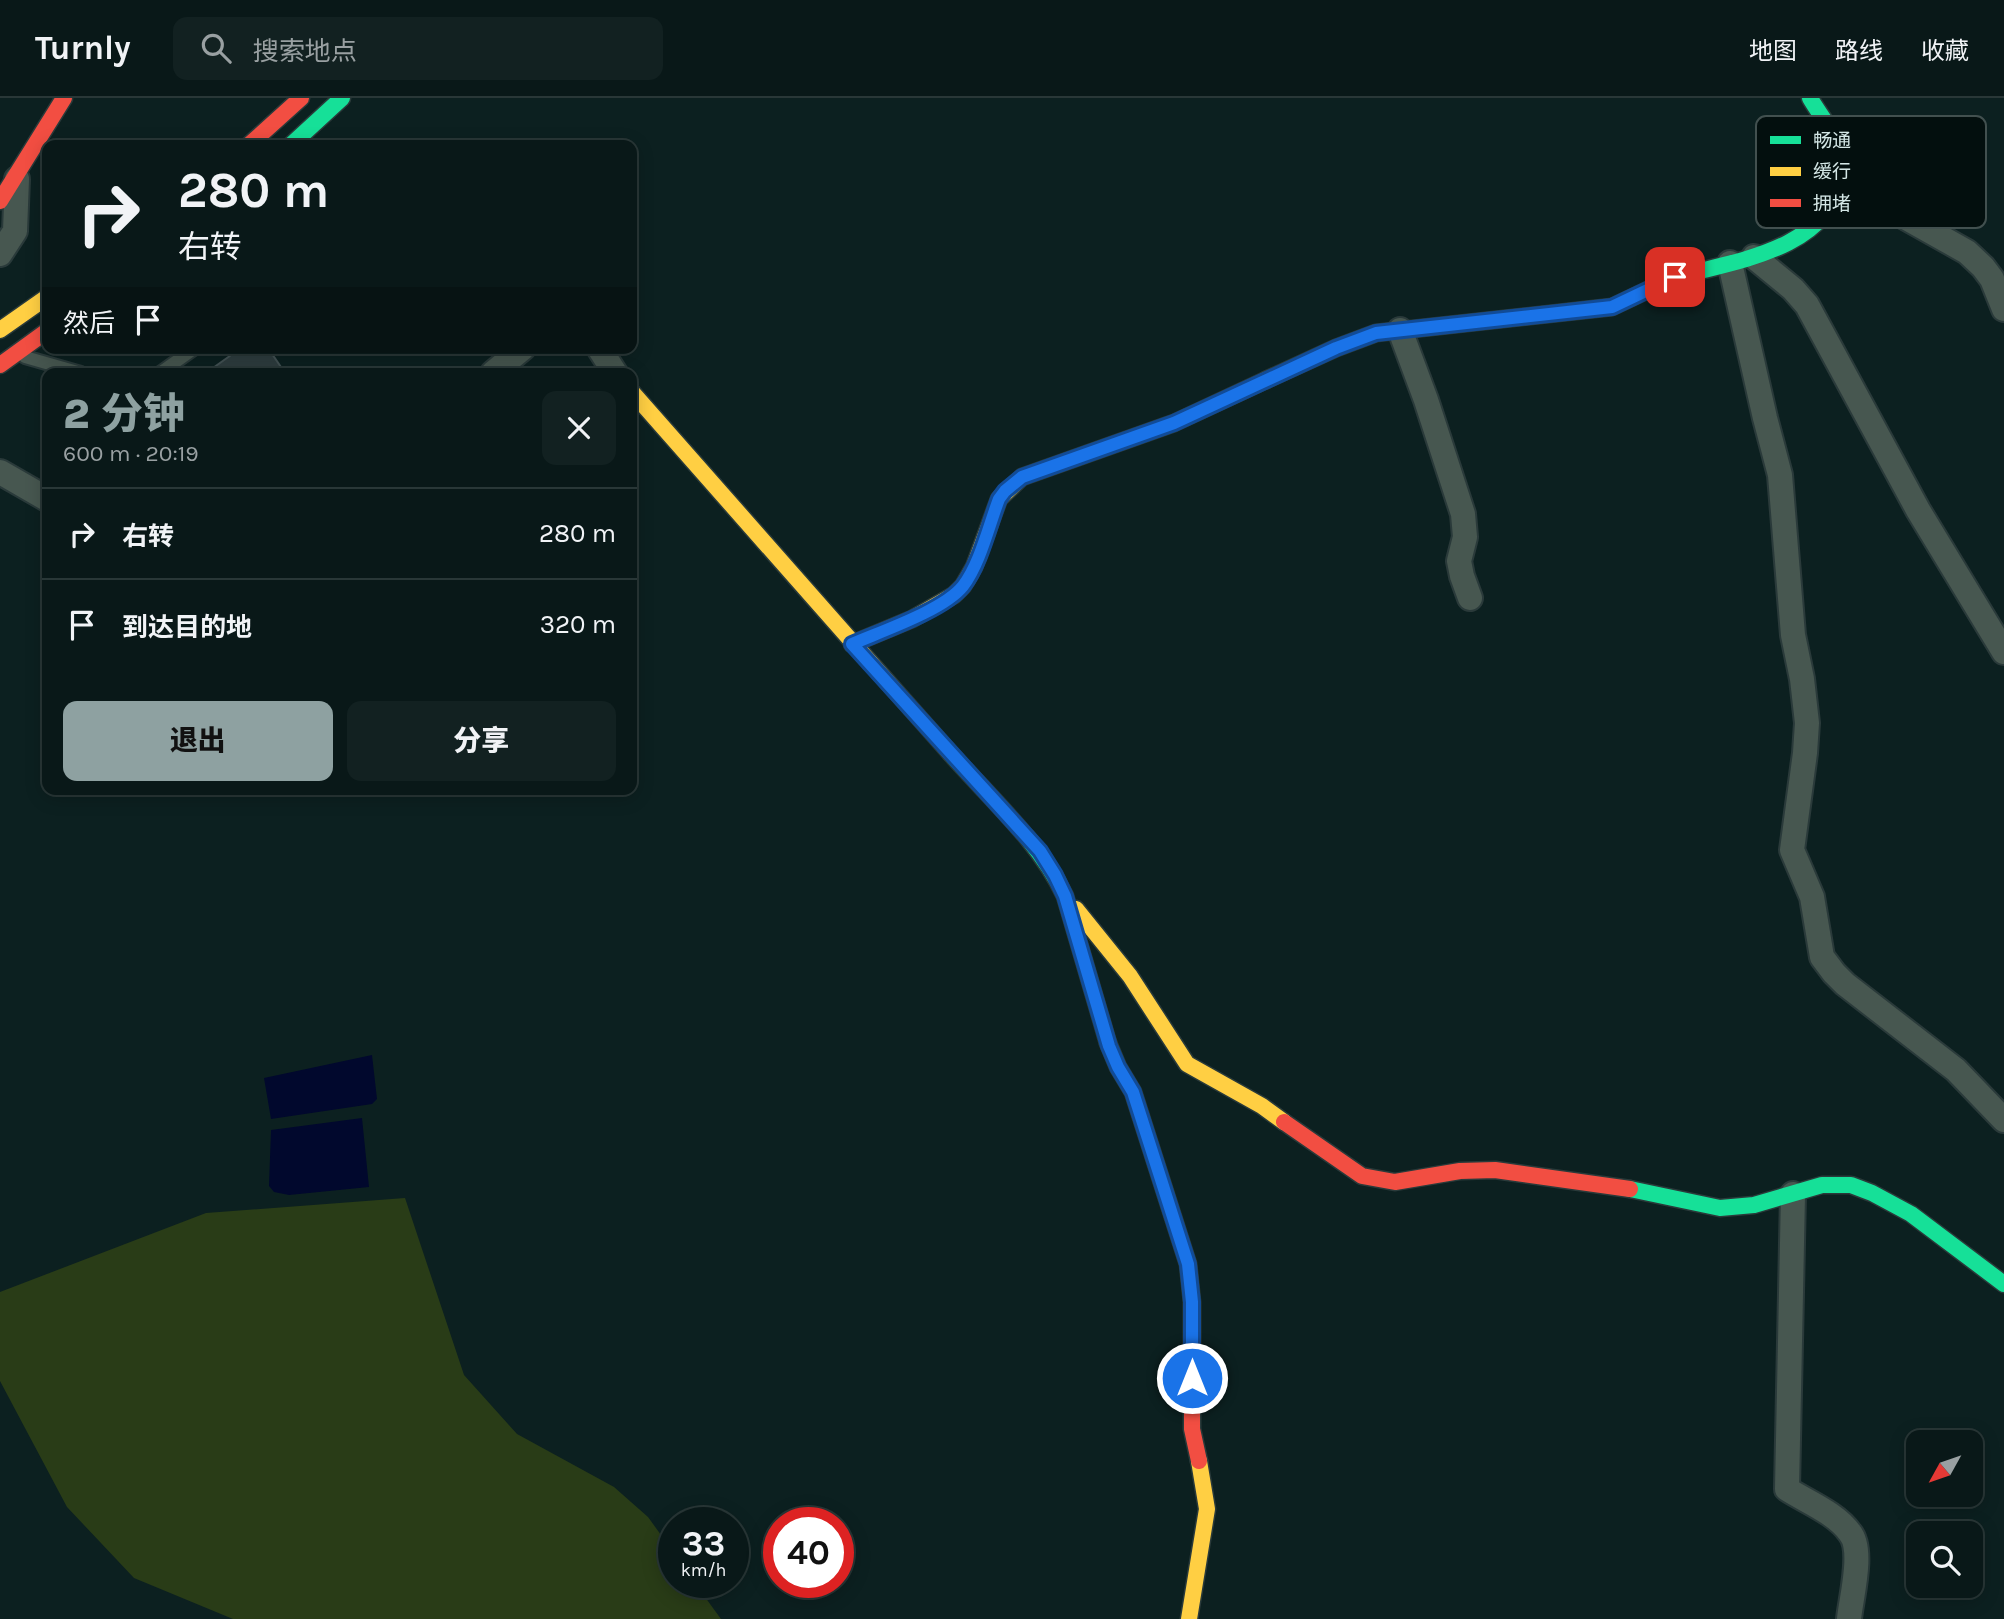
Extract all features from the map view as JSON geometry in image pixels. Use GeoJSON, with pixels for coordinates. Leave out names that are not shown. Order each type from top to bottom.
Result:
{"type":"FeatureCollection","features":[{"type":"Feature","properties":{"kind":"main road"},"geometry":{"type":"LineString","coordinates":[[0,201],[64,98]]}},
{"type":"Feature","properties":{"kind":"main road"},"geometry":{"type":"LineString","coordinates":[[255,140],[301,98]]}},
{"type":"Feature","properties":{"kind":"main road"},"geometry":{"type":"LineString","coordinates":[[297,140],[342,98]]}},
{"type":"Feature","properties":{"kind":"main road"},"geometry":{"type":"LineString","coordinates":[[1810,98],[1820,116]]}},
{"type":"Feature","properties":{"kind":"main road"},"geometry":{"type":"LineString","coordinates":[[852,644],[938,606],[956,594],[970,575],[999,499],[1022,477],[1174,423],[1336,348],[1376,333],[1612,307],[1675,277],[1742,260],[1795,239],[1809,228]]}},
{"type":"Feature","properties":{"kind":"main road"},"geometry":{"type":"LineString","coordinates":[[0,330],[42,300]]}},
{"type":"Feature","properties":{"kind":"main road"},"geometry":{"type":"LineString","coordinates":[[0,365],[42,335]]}},
{"type":"Feature","properties":{"kind":"main road"},"geometry":{"type":"LineString","coordinates":[[637,398],[852,644],[1040,851],[1065,896],[1109,1046],[1133,1092],[1188,1264],[1192,1302],[1192,1429],[1205,1486],[1207,1509],[1189,1619]]}},
{"type":"Feature","properties":{"kind":"main road"},"geometry":{"type":"LineString","coordinates":[[1065,896],[1130,976],[1187,1064],[1262,1106],[1362,1176],[1395,1182],[1460,1171],[1495,1170],[1605,1184],[1720,1209],[1754,1205],[1833,1183],[1851,1185],[1911,1214],[2004,1284]]}},
{"type":"Feature","properties":{"kind":"street"},"geometry":{"type":"LineString","coordinates":[[0,254],[15,231],[17,177]]}},
{"type":"Feature","properties":{"kind":"street"},"geometry":{"type":"LineString","coordinates":[[1924,228],[1967,252],[1983,267],[1992,279],[2004,309]]}},
{"type":"Feature","properties":{"kind":"street"},"geometry":{"type":"LineString","coordinates":[[1742,260],[1793,289],[1807,305],[1919,510],[2004,652]]}},
{"type":"Feature","properties":{"kind":"street"},"geometry":{"type":"LineString","coordinates":[[1742,260],[1765,418],[1780,475],[1793,635],[1807,723],[1792,850],[1812,897],[1822,957],[1845,984],[1956,1070],[2004,1119]]}},
{"type":"Feature","properties":{"kind":"street"},"geometry":{"type":"LineString","coordinates":[[1400,330],[1463,514],[1465,537],[1459,561],[1470,598]]}},
{"type":"Feature","properties":{"kind":"street"},"geometry":{"type":"LineString","coordinates":[[499,368],[516,354]]}},
{"type":"Feature","properties":{"kind":"street"},"geometry":{"type":"LineString","coordinates":[[0,472],[42,496]]}},
{"type":"Feature","properties":{"kind":"street"},"geometry":{"type":"LineString","coordinates":[[1793,1194],[1787,1489],[1836,1520],[1851,1533],[1857,1556],[1849,1619]]}},
{"type":"Feature","properties":{"kind":"lane"},"geometry":{"type":"LineString","coordinates":[[167,368],[187,354]]}},
{"type":"Feature","properties":{"kind":"lane"},"geometry":{"type":"LineString","coordinates":[[14,355],[62,368]]}},
{"type":"Feature","properties":{"kind":"green space"},"geometry":{"type":"Polygon","coordinates":[[[405,1198],[464,1375],[517,1434],[614,1487],[648,1517],[658,1531],[658,1598],[706,1598],[721,1619],[233,1619],[134,1578],[67,1507],[0,1381],[0,1292],[206,1213],[405,1198]]]}},
{"type":"Feature","properties":{"kind":"water"},"geometry":{"type":"Polygon","coordinates":[[[372,1055],[377,1099],[372,1104],[271,1119],[264,1078],[372,1055]]]}},
{"type":"Feature","properties":{"kind":"water"},"geometry":{"type":"Polygon","coordinates":[[[362,1118],[369,1187],[289,1195],[274,1192],[269,1186],[271,1130],[362,1118]]]}},
{"type":"Feature","properties":{"kind":"building"},"geometry":{"type":"Polygon","coordinates":[[[233,354],[272,354],[282,368],[213,368],[233,354]]]}},
{"type":"Feature","properties":{"kind":"traffic: fast"},"geometry":{"type":"LineString","coordinates":[[296,140],[342,98]]}},
{"type":"Feature","properties":{"kind":"traffic: fast"},"geometry":{"type":"LineString","coordinates":[[1810,98],[1821,116]]}},
{"type":"Feature","properties":{"kind":"traffic: fast"},"geometry":{"type":"LineString","coordinates":[[1692,273],[1758,255],[1781,246],[1810,228]]}},
{"type":"Feature","properties":{"kind":"traffic: fast"},"geometry":{"type":"LineString","coordinates":[[951,754],[1028,839],[1065,896],[1108,1043]]}},
{"type":"Feature","properties":{"kind":"traffic: fast"},"geometry":{"type":"LineString","coordinates":[[1630,1189],[1720,1208],[1754,1205],[1822,1185],[1851,1185],[1911,1214],[2004,1284]]}},
{"type":"Feature","properties":{"kind":"traffic: slow"},"geometry":{"type":"LineString","coordinates":[[0,330],[42,301]]}},
{"type":"Feature","properties":{"kind":"traffic: slow"},"geometry":{"type":"LineString","coordinates":[[852,644],[912,619],[954,595],[974,567],[999,499],[1022,477],[1174,423],[1266,380]]}},
{"type":"Feature","properties":{"kind":"traffic: slow"},"geometry":{"type":"LineString","coordinates":[[637,398],[951,754]]}},
{"type":"Feature","properties":{"kind":"traffic: slow"},"geometry":{"type":"LineString","coordinates":[[1076,909],[1130,976],[1187,1064],[1262,1106],[1284,1122]]}},
{"type":"Feature","properties":{"kind":"traffic: slow"},"geometry":{"type":"LineString","coordinates":[[1189,1619],[1207,1509],[1199,1461]]}},
{"type":"Feature","properties":{"kind":"traffic: jam"},"geometry":{"type":"LineString","coordinates":[[0,201],[64,98]]}},
{"type":"Feature","properties":{"kind":"traffic: jam"},"geometry":{"type":"LineString","coordinates":[[255,140],[301,98]]}},
{"type":"Feature","properties":{"kind":"traffic: jam"},"geometry":{"type":"LineString","coordinates":[[1266,380],[1376,333],[1612,307],[1675,277],[1692,273]]}},
{"type":"Feature","properties":{"kind":"traffic: jam"},"geometry":{"type":"LineString","coordinates":[[0,365],[42,335]]}},
{"type":"Feature","properties":{"kind":"traffic: jam"},"geometry":{"type":"LineString","coordinates":[[1108,1043],[1133,1092],[1188,1264],[1192,1302],[1192,1429],[1199,1461]]}},
{"type":"Feature","properties":{"kind":"traffic: jam"},"geometry":{"type":"LineString","coordinates":[[1284,1122],[1362,1176],[1395,1182],[1460,1171],[1495,1170],[1630,1189]]}},
{"type":"Feature","properties":{"kind":"route"},"geometry":{"type":"LineString","coordinates":[[1192,1378],[1192,1302],[1188,1264],[1133,1092],[1109,1046],[1065,896],[1040,851],[852,644],[938,606],[956,594],[970,575],[999,499],[1022,477],[1174,423],[1336,348],[1376,333],[1612,307],[1675,277]]}}]}
